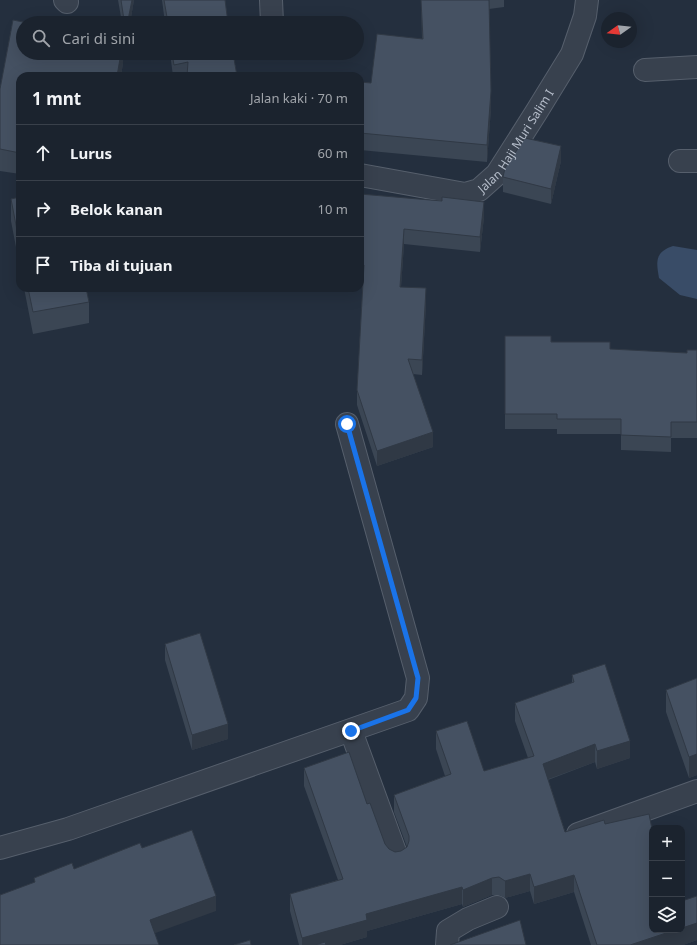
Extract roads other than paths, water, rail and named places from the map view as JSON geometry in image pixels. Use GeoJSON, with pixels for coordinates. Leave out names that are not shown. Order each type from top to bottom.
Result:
{"type":"FeatureCollection","features":[{"type":"Feature","properties":{"kind":"street"},"geometry":{"type":"LineString","coordinates":[[271,0],[272,16]]}},
{"type":"Feature","properties":{"kind":"street","name":"Jalan Haji Muri Salim I"},"geometry":{"type":"LineString","coordinates":[[364,176],[465,194],[479,190],[497,174],[572,54],[585,16],[586,0]]}},
{"type":"Feature","properties":{"kind":"street"},"geometry":{"type":"LineString","coordinates":[[645,70],[697,66]]}},
{"type":"Feature","properties":{"kind":"street"},"geometry":{"type":"LineString","coordinates":[[0,848],[68,829],[408,710],[416,698],[418,678],[347,424]]}},
{"type":"Feature","properties":{"kind":"street"},"geometry":{"type":"LineString","coordinates":[[351,731],[397,857]]}},
{"type":"Feature","properties":{"kind":"street"},"geometry":{"type":"LineString","coordinates":[[576,834],[697,791]]}},
{"type":"Feature","properties":{"kind":"street"},"geometry":{"type":"LineString","coordinates":[[447,945],[448,931],[468,919],[497,907]]}},
{"type":"Feature","properties":{"kind":"water"},"geometry":{"type":"Polygon","coordinates":[[[673,246],[697,250],[697,299],[680,295],[659,278],[657,267],[658,258],[663,251],[673,246]]]}}]}
